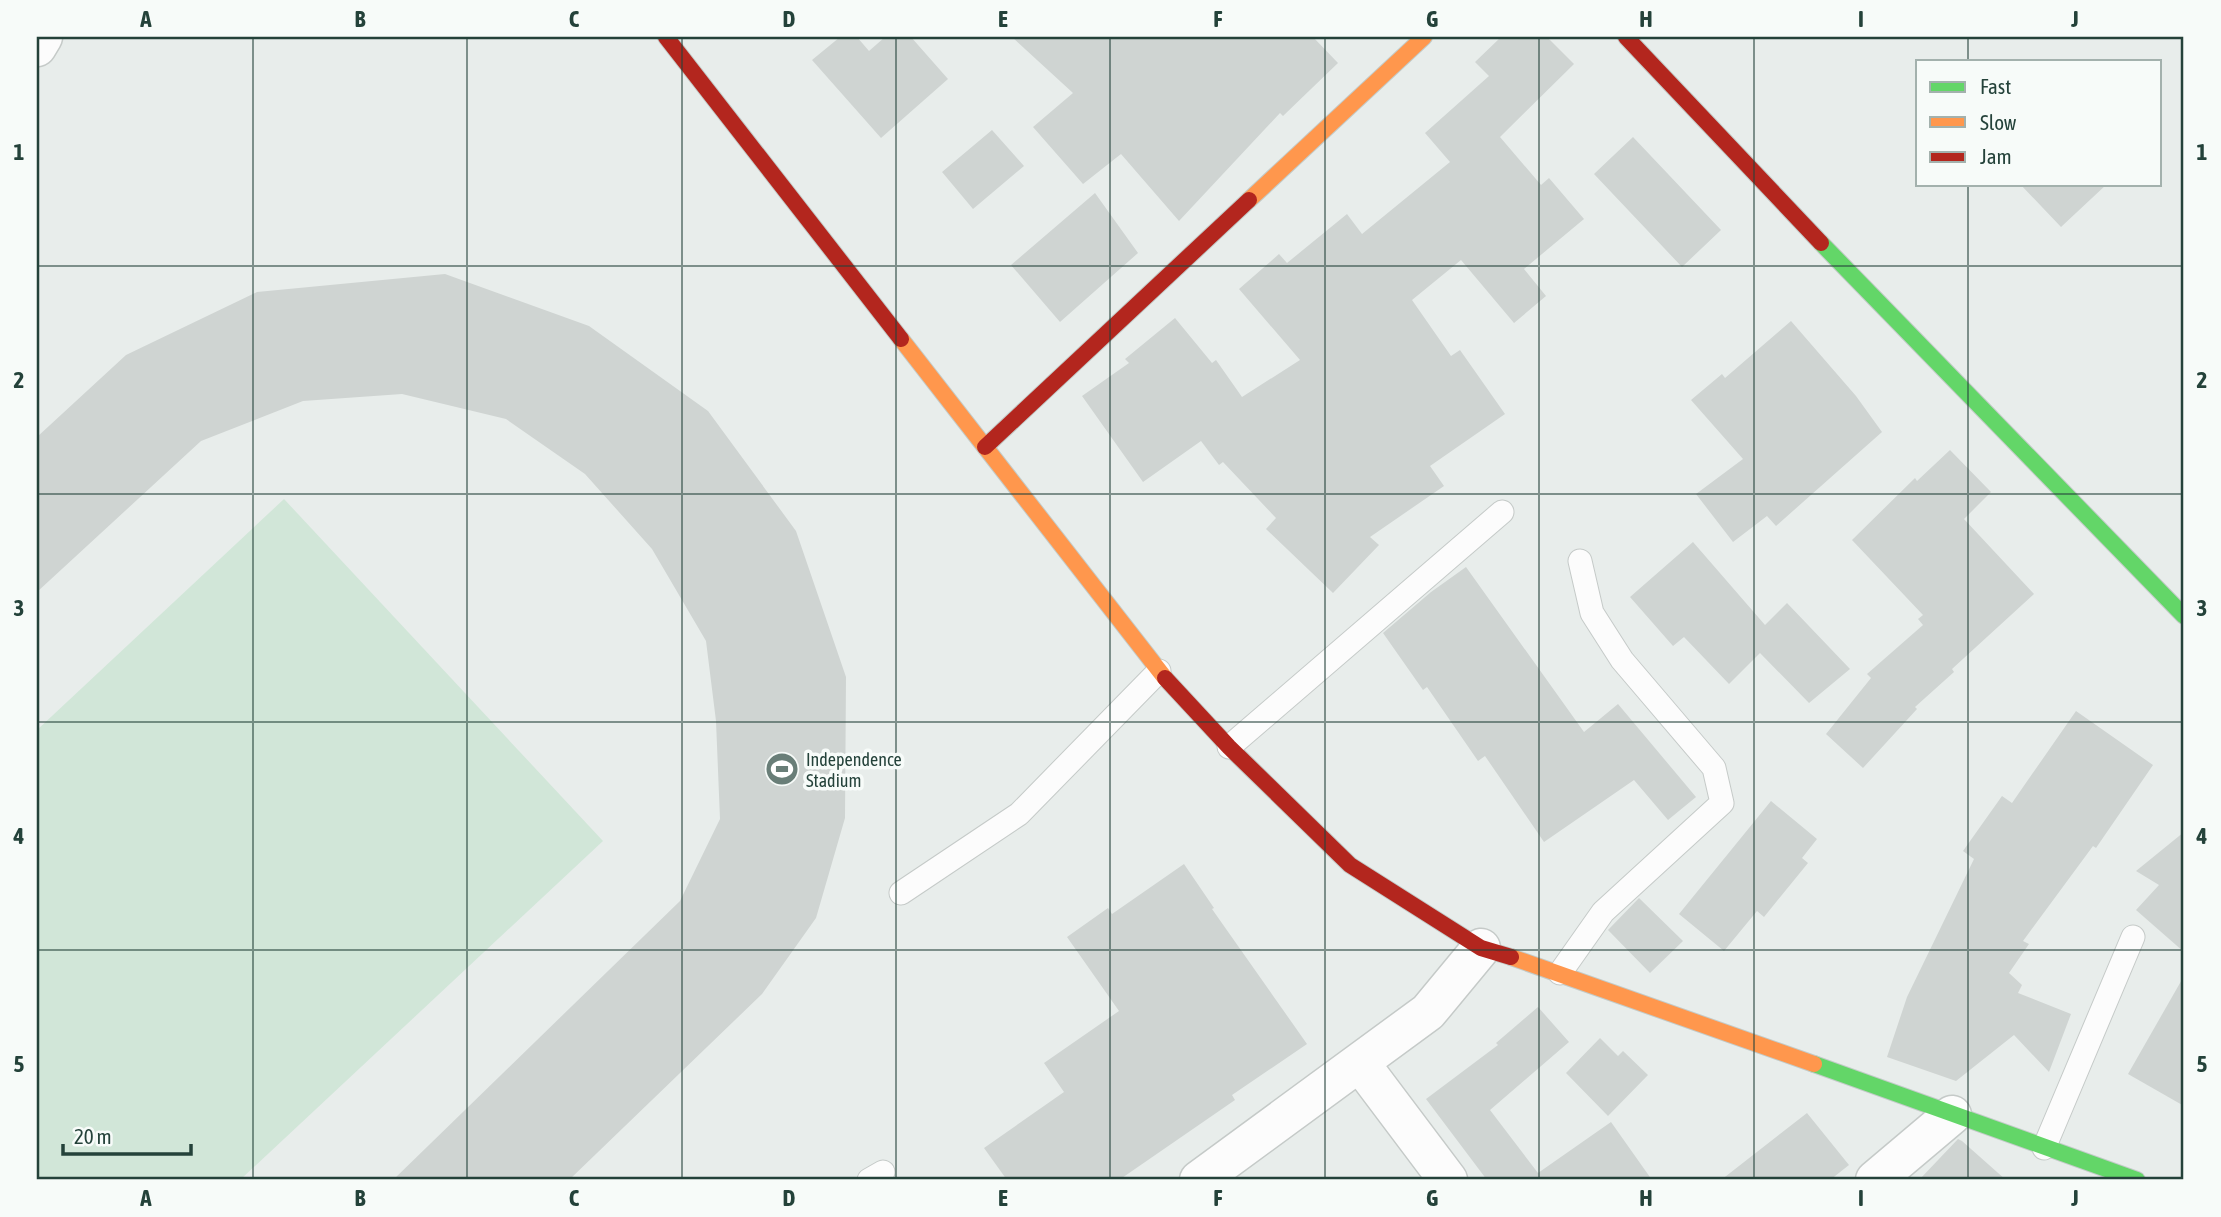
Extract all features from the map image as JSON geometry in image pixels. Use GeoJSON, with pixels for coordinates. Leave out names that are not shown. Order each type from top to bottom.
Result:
{"type":"FeatureCollection","features":[{"type":"Feature","properties":{"kind":"street"},"geometry":{"type":"LineString","coordinates":[[37,47],[43,37]]}},
{"type":"Feature","properties":{"kind":"street"},"geometry":{"type":"LineString","coordinates":[[666,37],[1159,671],[1229,747],[1350,865],[1481,948],[1560,973],[2137,1180]]}},
{"type":"Feature","properties":{"kind":"street"},"geometry":{"type":"LineString","coordinates":[[985,447],[1424,37]]}},
{"type":"Feature","properties":{"kind":"street"},"geometry":{"type":"LineString","coordinates":[[1626,37],[1843,267],[2184,616]]}},
{"type":"Feature","properties":{"kind":"street"},"geometry":{"type":"LineString","coordinates":[[1199,1180],[1428,1012],[1481,948]]}},
{"type":"Feature","properties":{"kind":"street"},"geometry":{"type":"LineString","coordinates":[[1360,1063],[1448,1180]]}},
{"type":"Feature","properties":{"kind":"street"},"geometry":{"type":"LineString","coordinates":[[1875,1180],[1952,1115]]}},
{"type":"Feature","properties":{"kind":"lane"},"geometry":{"type":"LineString","coordinates":[[1229,747],[1502,512]]}},
{"type":"Feature","properties":{"kind":"lane"},"geometry":{"type":"LineString","coordinates":[[1560,973],[1603,912],[1722,803],[1714,768],[1622,660],[1592,613],[1580,561]]}},
{"type":"Feature","properties":{"kind":"lane"},"geometry":{"type":"LineString","coordinates":[[901,893],[1019,814],[1159,671]]}},
{"type":"Feature","properties":{"kind":"lane"},"geometry":{"type":"LineString","coordinates":[[2044,1148],[2133,937]]}},
{"type":"Feature","properties":{"kind":"green space"},"geometry":{"type":"Polygon","coordinates":[[[284,499],[603,841],[240,1180],[37,1180],[37,730],[284,499]]]}},
{"type":"Feature","properties":{"kind":"building"},"geometry":{"type":"Polygon","coordinates":[[[840,37],[857,37],[869,51],[885,37],[911,37],[948,79],[881,138],[812,60],[840,37]]]}},
{"type":"Feature","properties":{"kind":"building"},"geometry":{"type":"Polygon","coordinates":[[[1012,37],[1313,37],[1338,63],[1283,116],[1280,113],[1179,221],[1121,154],[1083,184],[1033,127],[1073,93],[1012,37]]]}},
{"type":"Feature","properties":{"kind":"building"},"geometry":{"type":"Polygon","coordinates":[[[1501,37],[1547,37],[1574,64],[1500,137],[1541,185],[1549,178],[1584,219],[1524,269],[1546,296],[1514,323],[1461,260],[1412,300],[1451,356],[1460,350],[1505,414],[1430,466],[1444,486],[1370,537],[1379,545],[1333,593],[1266,529],[1276,518],[1223,462],[1219,465],[1201,441],[1143,482],[1082,396],[1129,363],[1125,359],[1175,318],[1212,363],[1216,360],[1242,397],[1300,360],[1239,289],[1279,254],[1287,263],[1347,214],[1362,234],[1450,162],[1425,133],[1489,76],[1475,62],[1501,37]]]}},
{"type":"Feature","properties":{"kind":"building"},"geometry":{"type":"Polygon","coordinates":[[[992,130],[1024,166],[973,209],[942,172],[992,130]]]}},
{"type":"Feature","properties":{"kind":"building"},"geometry":{"type":"Polygon","coordinates":[[[1633,137],[1721,230],[1682,267],[1594,174],[1633,137]]]}},
{"type":"Feature","properties":{"kind":"building"},"geometry":{"type":"Polygon","coordinates":[[[2022,186],[2105,186],[2061,227],[2022,186]]]}},
{"type":"Feature","properties":{"kind":"building"},"geometry":{"type":"Polygon","coordinates":[[[1095,193],[1138,253],[1060,322],[1011,265],[1095,193]]]}},
{"type":"Feature","properties":{"kind":"building","name":"Independence Stadium"},"geometry":{"type":"Polygon","coordinates":[[[445,274],[589,326],[708,411],[796,531],[846,677],[845,818],[816,918],[762,994],[569,1180],[393,1180],[680,901],[720,819],[716,721],[706,641],[652,549],[585,474],[506,419],[402,394],[303,401],[201,441],[37,592],[37,437],[126,355],[257,292],[445,274]]]}},
{"type":"Feature","properties":{"kind":"building"},"geometry":{"type":"Polygon","coordinates":[[[1791,321],[1856,396],[1882,432],[1776,526],[1767,516],[1733,542],[1696,494],[1743,459],[1691,400],[1722,374],[1725,378],[1791,321]]]}},
{"type":"Feature","properties":{"kind":"building"},"geometry":{"type":"Polygon","coordinates":[[[1950,450],[1991,492],[1964,519],[2034,594],[1952,669],[1954,672],[1915,707],[1917,709],[1863,768],[1826,734],[1871,678],[1867,674],[1923,625],[1918,619],[1923,615],[1852,540],[1915,478],[1917,481],[1950,450]]]}},
{"type":"Feature","properties":{"kind":"building"},"geometry":{"type":"Polygon","coordinates":[[[1693,542],[1765,625],[1787,603],[1850,669],[1809,703],[1760,653],[1729,684],[1684,637],[1673,646],[1630,597],[1693,542]]]}},
{"type":"Feature","properties":{"kind":"building"},"geometry":{"type":"Polygon","coordinates":[[[1466,567],[1584,732],[1618,704],[1696,797],[1668,820],[1634,780],[1544,842],[1485,756],[1478,761],[1427,687],[1423,690],[1383,633],[1431,592],[1466,567]]]}},
{"type":"Feature","properties":{"kind":"building"},"geometry":{"type":"Polygon","coordinates":[[[2076,711],[2153,765],[2096,848],[2093,846],[2023,941],[2029,944],[2009,973],[2022,985],[2018,993],[2071,1014],[2049,1072],[2014,1035],[1956,1081],[1887,1057],[1907,997],[1974,859],[1963,851],[2002,796],[2012,803],[2076,711]]]}},
{"type":"Feature","properties":{"kind":"building"},"geometry":{"type":"Polygon","coordinates":[[[1771,801],[1817,839],[1802,858],[1808,863],[1764,917],[1757,911],[1724,951],[1679,914],[1771,801]]]}},
{"type":"Feature","properties":{"kind":"building"},"geometry":{"type":"Polygon","coordinates":[[[2184,832],[2184,952],[2136,910],[2159,885],[2136,871],[2184,832]]]}},
{"type":"Feature","properties":{"kind":"building"},"geometry":{"type":"Polygon","coordinates":[[[1184,864],[1214,908],[1212,909],[1307,1044],[1232,1095],[1235,1100],[1119,1180],[1007,1180],[984,1148],[1064,1092],[1044,1063],[1119,1011],[1067,937],[1108,908],[1112,914],[1184,864]]]}},
{"type":"Feature","properties":{"kind":"building"},"geometry":{"type":"Polygon","coordinates":[[[1639,898],[1683,941],[1650,973],[1608,930],[1639,898]]]}},
{"type":"Feature","properties":{"kind":"building"},"geometry":{"type":"Polygon","coordinates":[[[2184,976],[2184,1106],[2128,1074],[2184,976]]]}},
{"type":"Feature","properties":{"kind":"building"},"geometry":{"type":"Polygon","coordinates":[[[1538,1007],[1569,1042],[1490,1110],[1538,1173],[1611,1122],[1652,1180],[1487,1180],[1426,1099],[1498,1045],[1496,1043],[1538,1007]]]}},
{"type":"Feature","properties":{"kind":"building"},"geometry":{"type":"Polygon","coordinates":[[[1600,1038],[1618,1056],[1623,1051],[1648,1075],[1608,1116],[1566,1073],[1600,1038]]]}},
{"type":"Feature","properties":{"kind":"building"},"geometry":{"type":"Polygon","coordinates":[[[1807,1113],[1849,1165],[1830,1180],[1721,1180],[1807,1113]]]}},
{"type":"Feature","properties":{"kind":"building"},"geometry":{"type":"Polygon","coordinates":[[[1958,1139],[1962,1141],[2006,1180],[1919,1180],[1958,1139]]]}},
{"type":"Feature","properties":{"kind":"traffic: fast"},"geometry":{"type":"LineString","coordinates":[[1821,243],[2184,616]]}},
{"type":"Feature","properties":{"kind":"traffic: fast"},"geometry":{"type":"LineString","coordinates":[[1814,1064],[2137,1180]]}},
{"type":"Feature","properties":{"kind":"traffic: slow"},"geometry":{"type":"LineString","coordinates":[[1249,200],[1424,37]]}},
{"type":"Feature","properties":{"kind":"traffic: slow"},"geometry":{"type":"LineString","coordinates":[[901,339],[1165,678]]}},
{"type":"Feature","properties":{"kind":"traffic: slow"},"geometry":{"type":"LineString","coordinates":[[1511,957],[1814,1064]]}},
{"type":"Feature","properties":{"kind":"traffic: jam"},"geometry":{"type":"LineString","coordinates":[[666,37],[901,339]]}},
{"type":"Feature","properties":{"kind":"traffic: jam"},"geometry":{"type":"LineString","coordinates":[[1626,37],[1821,243]]}},
{"type":"Feature","properties":{"kind":"traffic: jam"},"geometry":{"type":"LineString","coordinates":[[985,447],[1249,200]]}},
{"type":"Feature","properties":{"kind":"traffic: jam"},"geometry":{"type":"LineString","coordinates":[[1165,678],[1229,747],[1350,865],[1481,948],[1511,957]]}},
{"type":"Feature","properties":{"kind":"place","name":"Independence Stadium"},"geometry":{"type":"Point","coordinates":[782,769]}}]}
